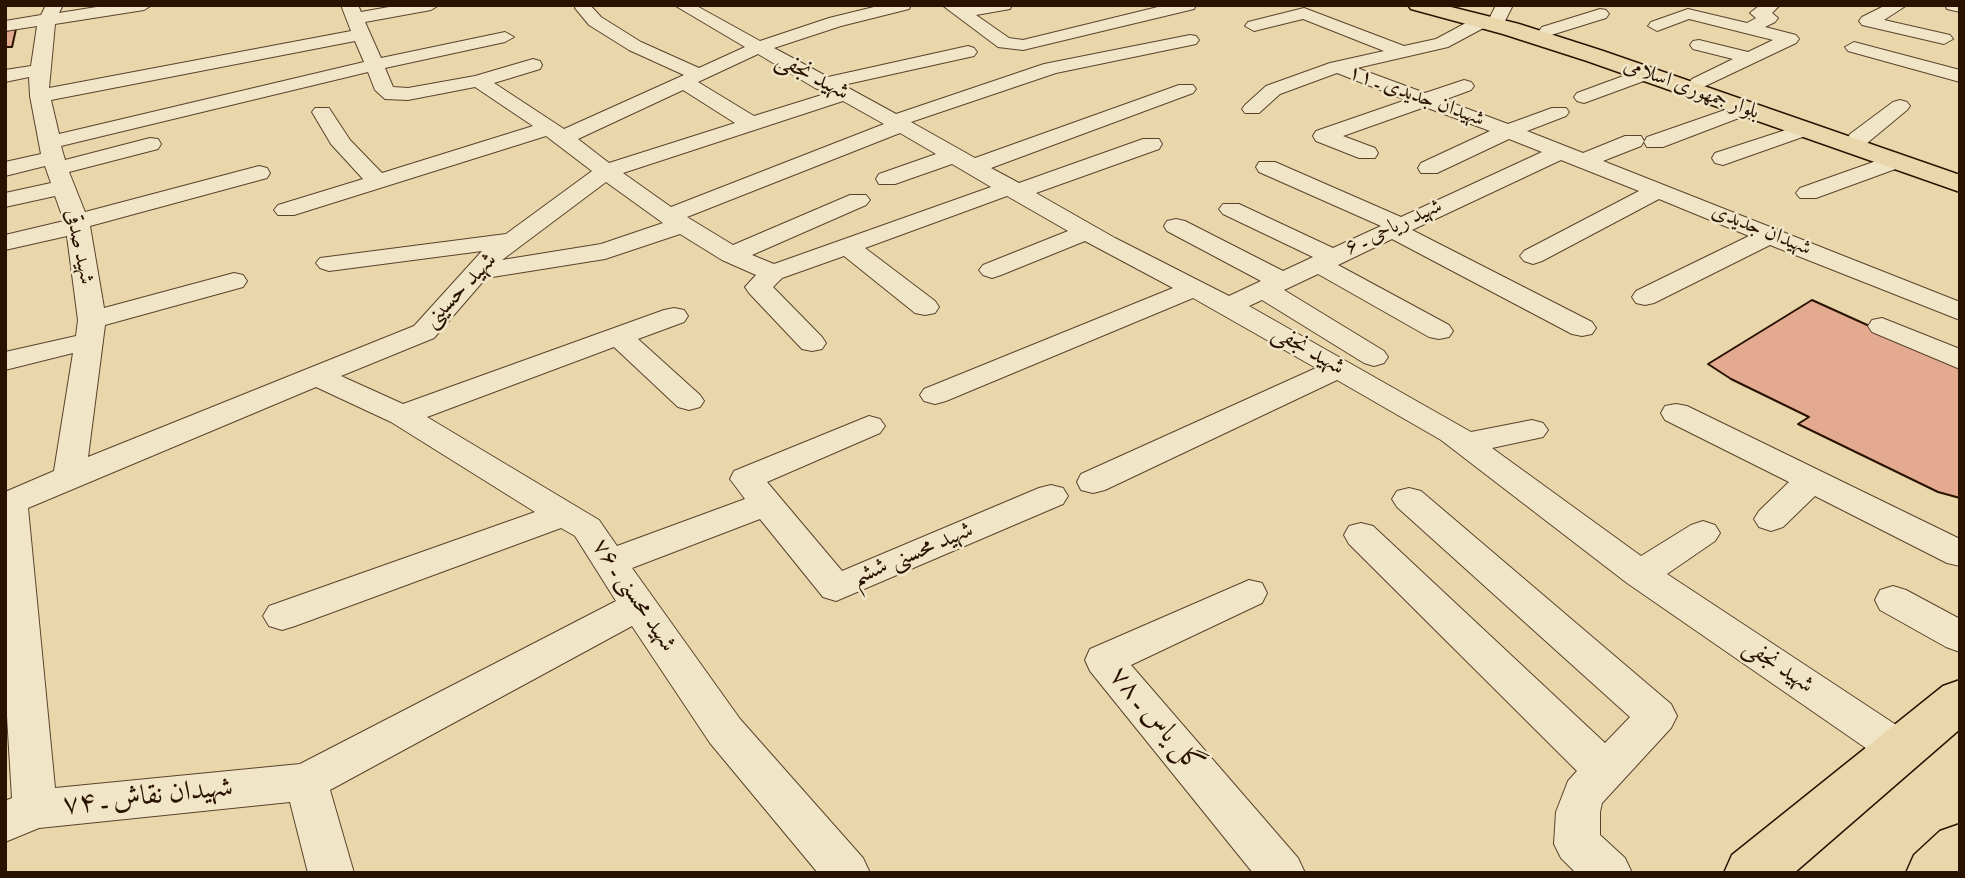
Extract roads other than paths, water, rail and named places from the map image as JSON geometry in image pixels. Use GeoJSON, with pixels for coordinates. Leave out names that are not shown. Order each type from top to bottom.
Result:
{"type":"FeatureCollection","features":[{"type":"Feature","properties":{"kind":"main road","name":"بلوار جمهوری اسلامی"},"geometry":{"type":"LineString","coordinates":[[1418,5],[1492,12],[1645,74],[1960,184]]}},
{"type":"Feature","properties":{"kind":"main road","name":"بلوار جمهوری اسلامی"},"geometry":{"type":"LineString","coordinates":[[1453,6],[1492,12],[1960,174]]}},
{"type":"Feature","properties":{"kind":"main road"},"geometry":{"type":"LineString","coordinates":[[1752,873],[1960,700]]}},
{"type":"Feature","properties":{"kind":"main road"},"geometry":{"type":"LineString","coordinates":[[1934,873],[1960,849]]}},
{"type":"Feature","properties":{"kind":"street"},"geometry":{"type":"LineString","coordinates":[[5,26],[51,13],[144,5]]}},
{"type":"Feature","properties":{"kind":"street"},"geometry":{"type":"LineString","coordinates":[[40,96],[356,19],[431,5]]}},
{"type":"Feature","properties":{"kind":"street"},"geometry":{"type":"LineString","coordinates":[[286,210],[377,180],[556,133],[692,78],[759,47],[903,5]]}},
{"type":"Feature","properties":{"kind":"street"},"geometry":{"type":"LineString","coordinates":[[955,9],[1004,5]]}},
{"type":"Feature","properties":{"kind":"street"},"geometry":{"type":"LineString","coordinates":[[955,9],[1004,43],[1023,46],[1188,5]]}},
{"type":"Feature","properties":{"kind":"street"},"geometry":{"type":"LineString","coordinates":[[1657,26],[1711,5]]}},
{"type":"Feature","properties":{"kind":"street"},"geometry":{"type":"LineString","coordinates":[[1749,29],[1769,18],[1759,13],[1772,5]]}},
{"type":"Feature","properties":{"kind":"street"},"geometry":{"type":"LineString","coordinates":[[1899,5],[1868,21],[1944,39]]}},
{"type":"Feature","properties":{"kind":"street"},"geometry":{"type":"LineString","coordinates":[[1953,5],[1960,7]]}},
{"type":"Feature","properties":{"kind":"street","name":"شهید نجفی"},"geometry":{"type":"LineString","coordinates":[[697,7],[759,47],[823,78],[962,162],[1228,306],[1452,433],[1640,574],[1901,750]]}},
{"type":"Feature","properties":{"kind":"street"},"geometry":{"type":"LineString","coordinates":[[583,8],[595,21],[692,78],[752,124]]}},
{"type":"Feature","properties":{"kind":"street","name":"شهیدان جدیدی ـ ۱۱"},"geometry":{"type":"LineString","coordinates":[[1337,67],[1442,43],[1492,12]]}},
{"type":"Feature","properties":{"kind":"street","name":"شهید صدقی"},"geometry":{"type":"LineString","coordinates":[[51,13],[39,71],[40,96],[56,164],[77,224],[90,331],[69,477]]}},
{"type":"Feature","properties":{"kind":"street"},"geometry":{"type":"LineString","coordinates":[[1255,26],[1304,13],[1404,52]]}},
{"type":"Feature","properties":{"kind":"street"},"geometry":{"type":"LineString","coordinates":[[1548,31],[1600,14]]}},
{"type":"Feature","properties":{"kind":"street"},"geometry":{"type":"LineString","coordinates":[[1688,14],[1790,39],[1699,83]]}},
{"type":"Feature","properties":{"kind":"street"},"geometry":{"type":"LineString","coordinates":[[356,19],[385,90],[393,95],[431,91],[478,81],[533,65]]}},
{"type":"Feature","properties":{"kind":"street"},"geometry":{"type":"LineString","coordinates":[[835,23],[854,32]]}},
{"type":"Feature","properties":{"kind":"street"},"geometry":{"type":"LineString","coordinates":[[1086,31],[1134,51]]}},
{"type":"Feature","properties":{"kind":"street"},"geometry":{"type":"LineString","coordinates":[[5,201],[56,164],[375,65],[505,37]]}},
{"type":"Feature","properties":{"kind":"street"},"geometry":{"type":"LineString","coordinates":[[478,272],[605,251],[897,123],[1051,68],[1189,40]]}},
{"type":"Feature","properties":{"kind":"street"},"geometry":{"type":"LineString","coordinates":[[1699,45],[1749,58]]}},
{"type":"Feature","properties":{"kind":"street"},"geometry":{"type":"LineString","coordinates":[[1853,48],[1939,64],[1960,76]]}},
{"type":"Feature","properties":{"kind":"street","name":"شهید حسینی"},"geometry":{"type":"LineString","coordinates":[[8,504],[424,332],[493,255],[606,172],[752,124],[823,78],[968,52]]}},
{"type":"Feature","properties":{"kind":"street"},"geometry":{"type":"LineString","coordinates":[[1916,80],[1939,64]]}},
{"type":"Feature","properties":{"kind":"street"},"geometry":{"type":"LineString","coordinates":[[1252,110],[1273,90],[1337,67]]}},
{"type":"Feature","properties":{"kind":"street","name":"شهیدان جدیدی ـ ۱۱"},"geometry":{"type":"LineString","coordinates":[[1337,67],[1572,157]]}},
{"type":"Feature","properties":{"kind":"street"},"geometry":{"type":"LineString","coordinates":[[5,76],[39,71]]}},
{"type":"Feature","properties":{"kind":"street"},"geometry":{"type":"LineString","coordinates":[[1584,97],[1645,74]]}},
{"type":"Feature","properties":{"kind":"street"},"geometry":{"type":"LineString","coordinates":[[1261,75],[1287,85]]}},
{"type":"Feature","properties":{"kind":"street"},"geometry":{"type":"LineString","coordinates":[[478,81],[556,133],[675,220],[732,255],[773,273]]}},
{"type":"Feature","properties":{"kind":"street"},"geometry":{"type":"LineString","coordinates":[[1367,153],[1324,136],[1464,86]]}},
{"type":"Feature","properties":{"kind":"street"},"geometry":{"type":"LineString","coordinates":[[887,180],[962,162],[1186,89]]}},
{"type":"Feature","properties":{"kind":"street"},"geometry":{"type":"LineString","coordinates":[[1858,139],[1900,106]]}},
{"type":"Feature","properties":{"kind":"street"},"geometry":{"type":"LineString","coordinates":[[1655,142],[1745,109]]}},
{"type":"Feature","properties":{"kind":"street"},"geometry":{"type":"LineString","coordinates":[[322,112],[342,144],[377,180]]}},
{"type":"Feature","properties":{"kind":"street"},"geometry":{"type":"LineString","coordinates":[[1429,168],[1508,131],[1559,112]]}},
{"type":"Feature","properties":{"kind":"street"},"geometry":{"type":"LineString","coordinates":[[1723,158],[1804,130]]}},
{"type":"Feature","properties":{"kind":"street","name":"شهید ریاحی ـ ۶"},"geometry":{"type":"LineString","coordinates":[[1228,306],[1395,227],[1572,157],[1633,141]]}},
{"type":"Feature","properties":{"kind":"street"},"geometry":{"type":"LineString","coordinates":[[5,169],[56,164],[150,144]]}},
{"type":"Feature","properties":{"kind":"street"},"geometry":{"type":"LineString","coordinates":[[812,343],[758,287],[773,273],[1151,144]]}},
{"type":"Feature","properties":{"kind":"street","name":"شهیدان جدیدی"},"geometry":{"type":"LineString","coordinates":[[1572,157],[1960,312]]}},
{"type":"Feature","properties":{"kind":"street"},"geometry":{"type":"LineString","coordinates":[[1808,193],[1893,162]]}},
{"type":"Feature","properties":{"kind":"street"},"geometry":{"type":"LineString","coordinates":[[1267,167],[1395,227],[1581,328]]}},
{"type":"Feature","properties":{"kind":"street"},"geometry":{"type":"LineString","coordinates":[[5,243],[259,173]]}},
{"type":"Feature","properties":{"kind":"street"},"geometry":{"type":"LineString","coordinates":[[1532,256],[1659,190]]}},
{"type":"Feature","properties":{"kind":"street"},"geometry":{"type":"LineString","coordinates":[[732,255],[858,200]]}},
{"type":"Feature","properties":{"kind":"street"},"geometry":{"type":"LineString","coordinates":[[1231,209],[1325,260],[1439,331]]}},
{"type":"Feature","properties":{"kind":"street"},"geometry":{"type":"LineString","coordinates":[[1175,226],[1271,284],[1374,357]]}},
{"type":"Feature","properties":{"kind":"street"},"geometry":{"type":"LineString","coordinates":[[992,270],[1087,232]]}},
{"type":"Feature","properties":{"kind":"street"},"geometry":{"type":"LineString","coordinates":[[1645,297],[1771,235]]}},
{"type":"Feature","properties":{"kind":"street"},"geometry":{"type":"LineString","coordinates":[[328,263],[514,240]]}},
{"type":"Feature","properties":{"kind":"street"},"geometry":{"type":"LineString","coordinates":[[847,246],[925,307]]}},
{"type":"Feature","properties":{"kind":"street"},"geometry":{"type":"LineString","coordinates":[[5,361],[234,281]]}},
{"type":"Feature","properties":{"kind":"street"},"geometry":{"type":"LineString","coordinates":[[935,395],[1195,288]]}},
{"type":"Feature","properties":{"kind":"street"},"geometry":{"type":"LineString","coordinates":[[1922,297],[1882,326],[1960,360]]}},
{"type":"Feature","properties":{"kind":"street"},"geometry":{"type":"LineString","coordinates":[[402,415],[674,316]]}},
{"type":"Feature","properties":{"kind":"street"},"geometry":{"type":"LineString","coordinates":[[618,336],[689,401]]}},
{"type":"Feature","properties":{"kind":"street"},"geometry":{"type":"LineString","coordinates":[[1093,482],[1338,369]]}},
{"type":"Feature","properties":{"kind":"street","name":"شهید محسنی ـ ۷۶"},"geometry":{"type":"LineString","coordinates":[[317,376],[402,415],[587,528],[725,731],[847,873]]}},
{"type":"Feature","properties":{"kind":"street"},"geometry":{"type":"LineString","coordinates":[[1676,413],[1960,554]]}},
{"type":"Feature","properties":{"kind":"street"},"geometry":{"type":"LineString","coordinates":[[610,562],[766,504],[746,479],[869,426]]}},
{"type":"Feature","properties":{"kind":"street"},"geometry":{"type":"LineString","coordinates":[[1465,443],[1532,430]]}},
{"type":"Feature","properties":{"kind":"street"},"geometry":{"type":"LineString","coordinates":[[1771,519],[1811,480]]}},
{"type":"Feature","properties":{"kind":"street","name":"شهید محسنی ششم"},"geometry":{"type":"LineString","coordinates":[[766,504],[836,588],[1051,496]]}},
{"type":"Feature","properties":{"kind":"street"},"geometry":{"type":"LineString","coordinates":[[1409,499],[1657,716],[1583,794],[1578,812],[1577,844],[1609,873]]}},
{"type":"Feature","properties":{"kind":"street","name":"شهیدان نقاش ـ ۷۴"},"geometry":{"type":"LineString","coordinates":[[8,504],[20,816],[306,782]]}},
{"type":"Feature","properties":{"kind":"street"},"geometry":{"type":"LineString","coordinates":[[282,616],[563,514]]}},
{"type":"Feature","properties":{"kind":"street"},"geometry":{"type":"LineString","coordinates":[[1640,574],[1703,533]]}},
{"type":"Feature","properties":{"kind":"street"},"geometry":{"type":"LineString","coordinates":[[1361,535],[1606,771]]}},
{"type":"Feature","properties":{"kind":"street","name":"گل یاس ـ ۷۸"},"geometry":{"type":"LineString","coordinates":[[1249,593],[1104,660],[1282,873]]}},
{"type":"Feature","properties":{"kind":"street"},"geometry":{"type":"LineString","coordinates":[[1893,600],[1960,637]]}},
{"type":"Feature","properties":{"kind":"street"},"geometry":{"type":"LineString","coordinates":[[331,873],[306,782],[638,606]]}}]}
